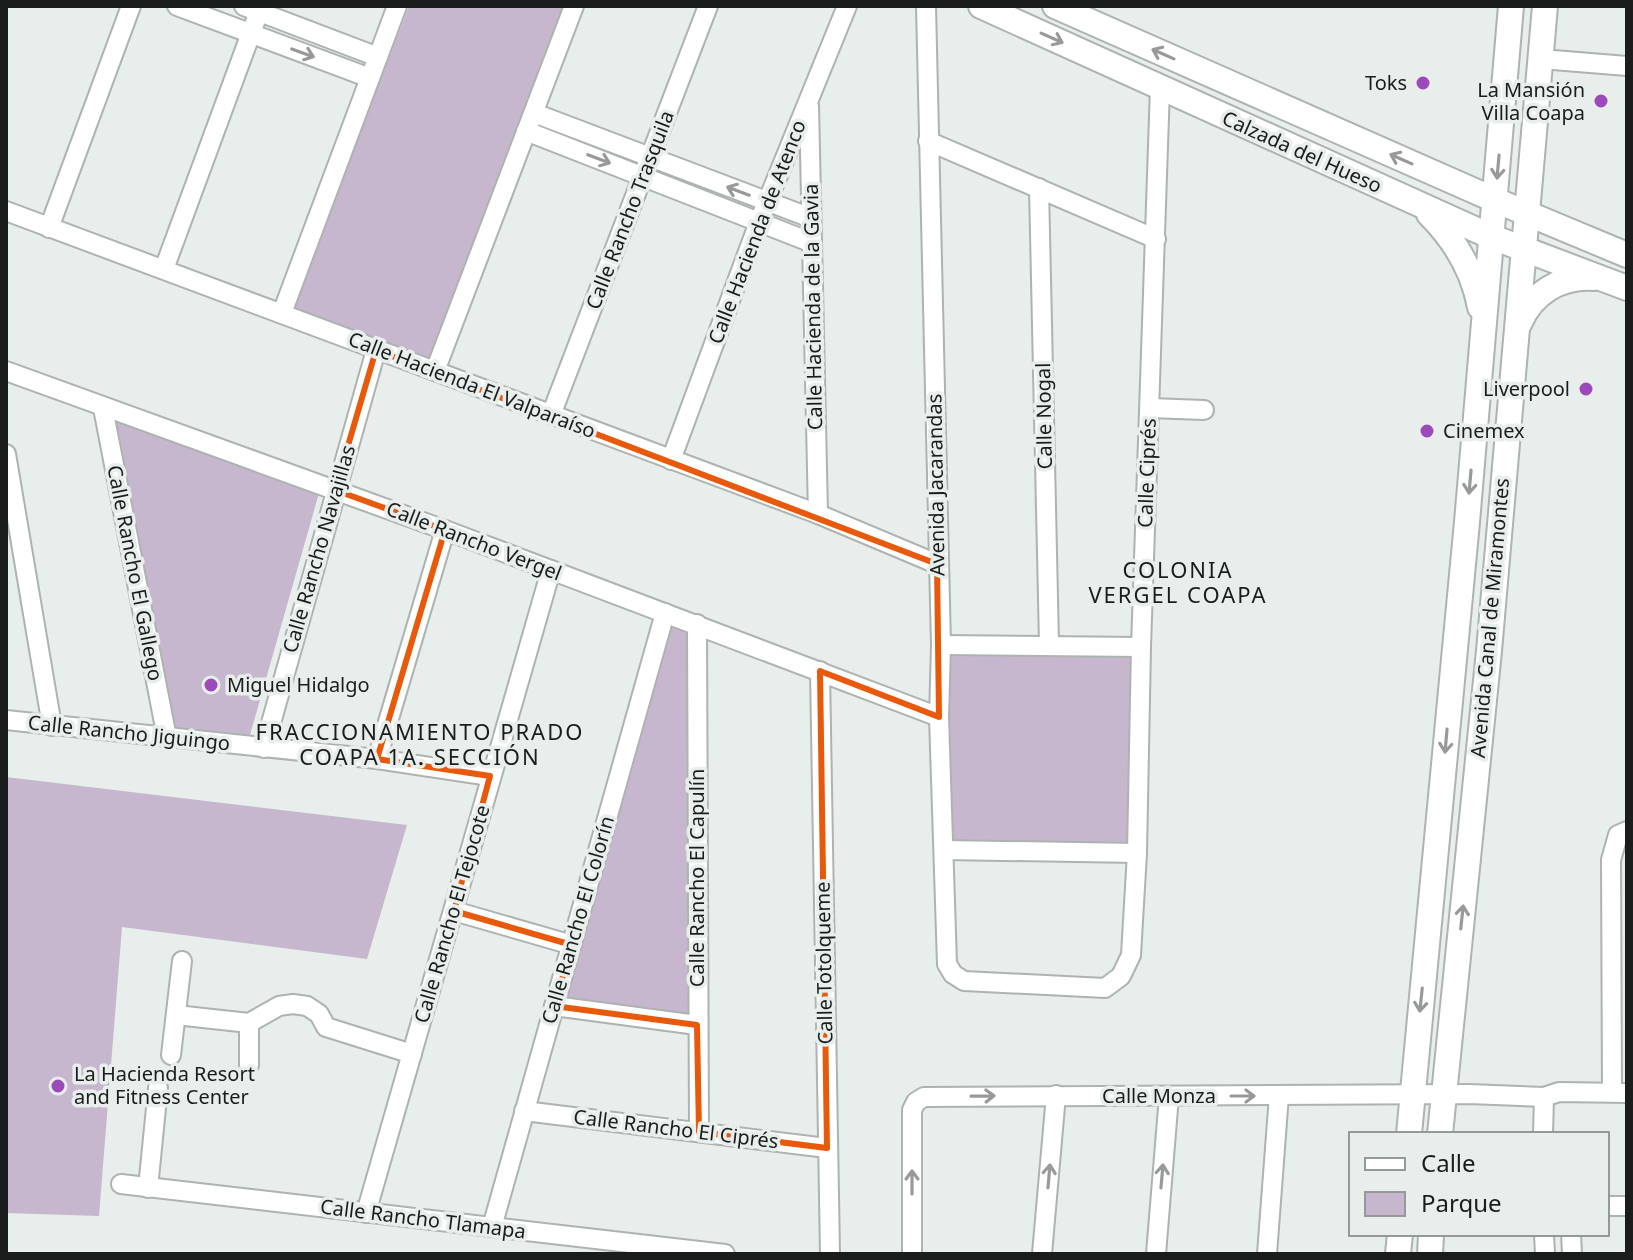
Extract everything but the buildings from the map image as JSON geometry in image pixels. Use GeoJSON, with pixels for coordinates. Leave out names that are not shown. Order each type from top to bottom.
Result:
{"type":"FeatureCollection","features":[{"type":"Feature","properties":{"kind":"main road","name":"Calzada del Hueso"},"geometry":{"type":"LineString","coordinates":[[981,6],[1492,237],[1621,286]]}},
{"type":"Feature","properties":{"kind":"main road","name":"Calzada del Hueso"},"geometry":{"type":"LineString","coordinates":[[1055,6],[1627,255]]}},
{"type":"Feature","properties":{"kind":"main road","name":"Avenida Canal de Miramontes"},"geometry":{"type":"LineString","coordinates":[[1409,1132],[1511,6]]}},
{"type":"Feature","properties":{"kind":"main road","name":"Avenida Canal de Miramontes"},"geometry":{"type":"LineString","coordinates":[[1440,1132],[1488,656],[1545,6]]}},
{"type":"Feature","properties":{"kind":"main road"},"geometry":{"type":"LineString","coordinates":[[1415,203],[1444,229],[1466,262],[1479,303],[1482,346]]}},
{"type":"Feature","properties":{"kind":"main road"},"geometry":{"type":"LineString","coordinates":[[1515,334],[1537,296],[1557,283],[1592,277],[1621,286]]}},
{"type":"Feature","properties":{"kind":"street"},"geometry":{"type":"LineString","coordinates":[[49,228],[131,6]]}},
{"type":"Feature","properties":{"kind":"street"},"geometry":{"type":"LineString","coordinates":[[177,6],[370,78]]}},
{"type":"Feature","properties":{"kind":"street"},"geometry":{"type":"LineString","coordinates":[[282,313],[397,6]]}},
{"type":"Feature","properties":{"kind":"street"},"geometry":{"type":"LineString","coordinates":[[435,371],[574,6]]}},
{"type":"Feature","properties":{"kind":"street","name":"Calle Rancho Trasquila"},"geometry":{"type":"LineString","coordinates":[[551,415],[708,6]]}},
{"type":"Feature","properties":{"kind":"street","name":"Calle Hacienda de Atenco"},"geometry":{"type":"LineString","coordinates":[[671,460],[759,222],[847,6]]}},
{"type":"Feature","properties":{"kind":"street","name":"Avenida Jacarandas"},"geometry":{"type":"LineString","coordinates":[[926,6],[941,645],[939,717],[947,964],[953,974],[964,981],[1105,988],[1121,976],[1131,955]]}},
{"type":"Feature","properties":{"kind":"street"},"geometry":{"type":"LineString","coordinates":[[164,269],[251,34],[255,8],[378,57]]}},
{"type":"Feature","properties":{"kind":"street"},"geometry":{"type":"LineString","coordinates":[[1541,59],[1627,66]]}},
{"type":"Feature","properties":{"kind":"street","name":"Calle Ciprés"},"geometry":{"type":"LineString","coordinates":[[1131,955],[1137,853],[1160,87]]}},
{"type":"Feature","properties":{"kind":"street","name":"Calle Hacienda de la Gavia"},"geometry":{"type":"LineString","coordinates":[[809,99],[818,514]]}},
{"type":"Feature","properties":{"kind":"street"},"geometry":{"type":"LineString","coordinates":[[534,113],[811,218]]}},
{"type":"Feature","properties":{"kind":"street"},"geometry":{"type":"LineString","coordinates":[[526,131],[810,242]]}},
{"type":"Feature","properties":{"kind":"street"},"geometry":{"type":"LineString","coordinates":[[928,141],[1156,239]]}},
{"type":"Feature","properties":{"kind":"street","name":"Calle Nogal"},"geometry":{"type":"LineString","coordinates":[[1039,188],[1049,644]]}},
{"type":"Feature","properties":{"kind":"street","name":"Calle Hacienda El Valparaíso"},"geometry":{"type":"LineString","coordinates":[[6,211],[818,514],[937,564]]}},
{"type":"Feature","properties":{"kind":"street","name":"Calle Rancho Navajillas"},"geometry":{"type":"LineString","coordinates":[[264,748],[376,350]]}},
{"type":"Feature","properties":{"kind":"street","name":"Calle Rancho Vergel"},"geometry":{"type":"LineString","coordinates":[[6,371],[445,530],[939,717]]}},
{"type":"Feature","properties":{"kind":"street","name":"Calle Rancho El Gallego"},"geometry":{"type":"LineString","coordinates":[[103,408],[167,738]]}},
{"type":"Feature","properties":{"kind":"street"},"geometry":{"type":"LineString","coordinates":[[1150,408],[1204,410]]}},
{"type":"Feature","properties":{"kind":"street"},"geometry":{"type":"LineString","coordinates":[[6,454],[52,726]]}},
{"type":"Feature","properties":{"kind":"street"},"geometry":{"type":"LineString","coordinates":[[377,759],[445,530]]}},
{"type":"Feature","properties":{"kind":"street","name":"Calle Rancho El Tejocote"},"geometry":{"type":"LineString","coordinates":[[366,1213],[551,570]]}},
{"type":"Feature","properties":{"kind":"street","name":"Calle Rancho El Colorín"},"geometry":{"type":"LineString","coordinates":[[492,1227],[665,613]]}},
{"type":"Feature","properties":{"kind":"street","name":"Calle Rancho El Capulín"},"geometry":{"type":"LineString","coordinates":[[697,624],[699,1132]]}},
{"type":"Feature","properties":{"kind":"street"},"geometry":{"type":"LineString","coordinates":[[941,645],[1141,647]]}},
{"type":"Feature","properties":{"kind":"street","name":"Calle Totolqueme"},"geometry":{"type":"LineString","coordinates":[[820,671],[830,1254]]}},
{"type":"Feature","properties":{"kind":"street","name":"Calle Rancho Jiguingo"},"geometry":{"type":"LineString","coordinates":[[6,720],[377,759],[490,776]]}},
{"type":"Feature","properties":{"kind":"street"},"geometry":{"type":"LineString","coordinates":[[1620,1092],[1611,860],[1623,833]]}},
{"type":"Feature","properties":{"kind":"street"},"geometry":{"type":"LineString","coordinates":[[944,850],[1137,853]]}},
{"type":"Feature","properties":{"kind":"street"},"geometry":{"type":"LineString","coordinates":[[454,911],[572,945]]}},
{"type":"Feature","properties":{"kind":"street"},"geometry":{"type":"LineString","coordinates":[[171,1055],[182,961]]}},
{"type":"Feature","properties":{"kind":"street"},"geometry":{"type":"LineString","coordinates":[[176,1015],[249,1023],[279,1006],[307,1006],[319,1014],[326,1027],[412,1054]]}},
{"type":"Feature","properties":{"kind":"street"},"geometry":{"type":"LineString","coordinates":[[554,1006],[697,1025]]}},
{"type":"Feature","properties":{"kind":"street"},"geometry":{"type":"LineString","coordinates":[[249,1023],[249,1065]]}},
{"type":"Feature","properties":{"kind":"street"},"geometry":{"type":"LineString","coordinates":[[148,1188],[158,1088]]}},
{"type":"Feature","properties":{"kind":"street","name":"Calle Monza"},"geometry":{"type":"LineString","coordinates":[[912,1254],[912,1110],[916,1102],[924,1097],[1444,1094],[1544,1097],[1559,1092],[1620,1092]]}},
{"type":"Feature","properties":{"kind":"street"},"geometry":{"type":"LineString","coordinates":[[1042,1254],[1056,1095]]}},
{"type":"Feature","properties":{"kind":"street"},"geometry":{"type":"LineString","coordinates":[[1267,1254],[1279,1095]]}},
{"type":"Feature","properties":{"kind":"street"},"geometry":{"type":"LineString","coordinates":[[1156,1254],[1169,1096]]}},
{"type":"Feature","properties":{"kind":"street"},"geometry":{"type":"LineString","coordinates":[[1543,1132],[1544,1097]]}},
{"type":"Feature","properties":{"kind":"street","name":"Calle Rancho El Ciprés"},"geometry":{"type":"LineString","coordinates":[[524,1111],[827,1148]]}},
{"type":"Feature","properties":{"kind":"street","name":"Calle Rancho Tlamapa"},"geometry":{"type":"LineString","coordinates":[[121,1184],[725,1254]]}},
{"type":"Feature","properties":{"kind":"highlighted area"},"geometry":{"type":"Polygon","coordinates":[[[376,350],[937,564],[939,717],[820,671],[827,1148],[699,1132],[697,1025],[554,1006],[572,945],[454,911],[490,776],[377,759],[445,530],[335,490],[376,350]]]}},
{"type":"Feature","properties":{"kind":"green space"},"geometry":{"type":"Polygon","coordinates":[[[409,6],[570,6],[431,363],[291,311],[409,6]]]}},
{"type":"Feature","properties":{"kind":"green space"},"geometry":{"type":"Polygon","coordinates":[[[110,417],[321,486],[248,742],[172,730],[110,417]]]}},
{"type":"Feature","properties":{"kind":"green space"},"geometry":{"type":"Polygon","coordinates":[[[665,621],[696,631],[693,1020],[558,1004],[665,621]]]}},
{"type":"Feature","properties":{"kind":"green space"},"geometry":{"type":"Polygon","coordinates":[[[942,652],[1134,657],[1130,845],[945,843],[942,652]]]}},
{"type":"Feature","properties":{"kind":"green space","name":"La Hacienda Resort and Fitness Center"},"geometry":{"type":"Polygon","coordinates":[[[6,777],[407,825],[367,959],[122,927],[99,1216],[6,1213],[6,777]]]}},
{"type":"Feature","properties":{"kind":"place","name":"Toks"},"geometry":{"type":"Point","coordinates":[1423,83]}},
{"type":"Feature","properties":{"kind":"place","name":"La Mansión Villa Coapa"},"geometry":{"type":"Point","coordinates":[1601,101]}},
{"type":"Feature","properties":{"kind":"place","name":"Liverpool"},"geometry":{"type":"Point","coordinates":[1586,389]}},
{"type":"Feature","properties":{"kind":"place","name":"Cinemex"},"geometry":{"type":"Point","coordinates":[1427,431]}},
{"type":"Feature","properties":{"kind":"place","name":"Miguel Hidalgo"},"geometry":{"type":"Point","coordinates":[211,685]}},
{"type":"Feature","properties":{"kind":"place","name":"La Hacienda Resort and Fitness Center"},"geometry":{"type":"Point","coordinates":[58,1086]}},
{"type":"Feature","properties":{"kind":"district","name":"COLONIA VERGEL COAPA"},"geometry":{"type":"Point","coordinates":[1178,582]}},
{"type":"Feature","properties":{"kind":"district","name":"FRACCIONAMIENTO PRADO COAPA 1A. SECCIÓN"},"geometry":{"type":"Point","coordinates":[420,744]}}]}
